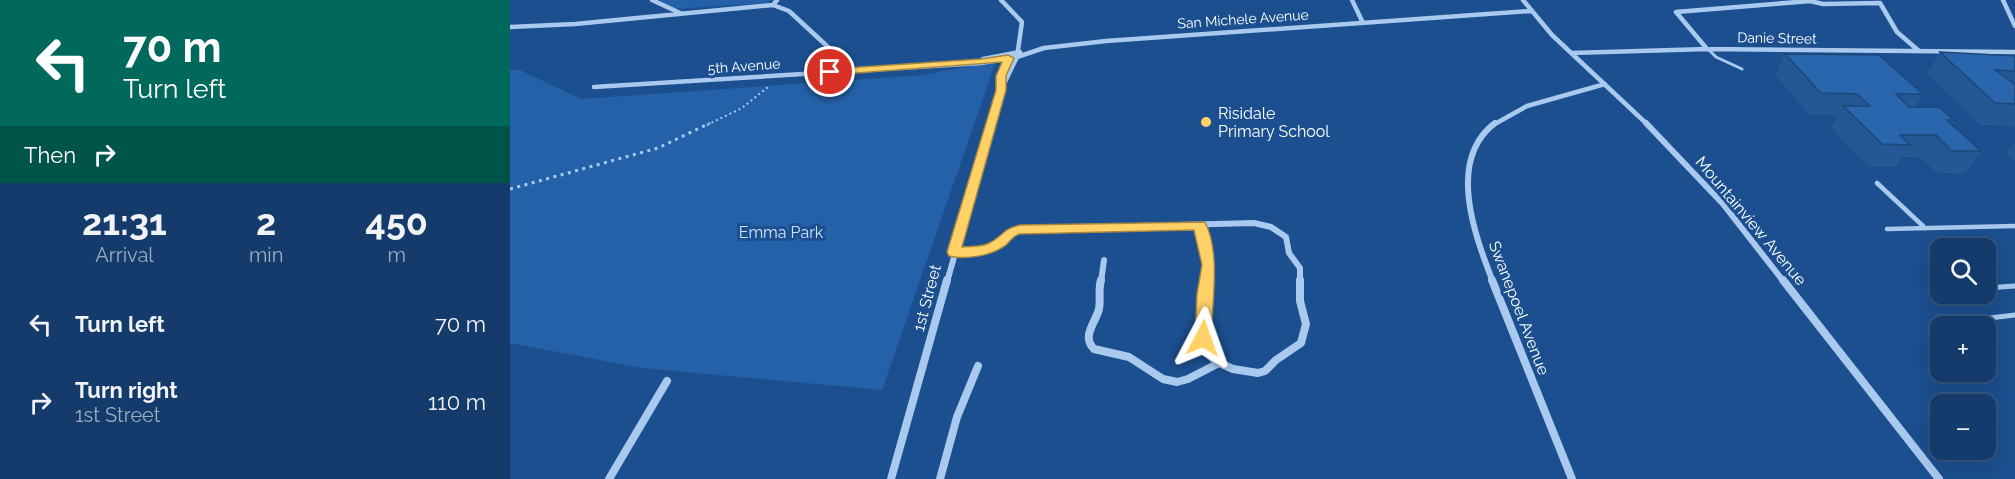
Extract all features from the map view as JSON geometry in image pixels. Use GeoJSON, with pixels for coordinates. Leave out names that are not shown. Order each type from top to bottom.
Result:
{"type":"FeatureCollection","features":[{"type":"Feature","properties":{"kind":"street"},"geometry":{"type":"LineString","coordinates":[[652,0],[680,14]]}},
{"type":"Feature","properties":{"kind":"street"},"geometry":{"type":"LineString","coordinates":[[773,5],[777,0]]}},
{"type":"Feature","properties":{"kind":"street"},"geometry":{"type":"LineString","coordinates":[[1001,0],[1022,22],[1018,52],[1010,56]]}},
{"type":"Feature","properties":{"kind":"street"},"geometry":{"type":"LineString","coordinates":[[1352,0],[1363,23]]}},
{"type":"Feature","properties":{"kind":"street","name":"Mountainview Avenue"},"geometry":{"type":"LineString","coordinates":[[1523,0],[1571,53],[1667,143],[1723,204],[1939,479]]}},
{"type":"Feature","properties":{"kind":"street"},"geometry":{"type":"LineString","coordinates":[[2012,0],[2004,2],[2015,26]]}},
{"type":"Feature","properties":{"kind":"street"},"geometry":{"type":"LineString","coordinates":[[1707,49],[1676,12],[1810,1],[1823,4],[1874,1],[1883,5],[1897,32],[1920,51]]}},
{"type":"Feature","properties":{"kind":"street"},"geometry":{"type":"LineString","coordinates":[[510,27],[773,5],[789,11],[853,71]]}},
{"type":"Feature","properties":{"kind":"street","name":"San Michele Avenue"},"geometry":{"type":"LineString","coordinates":[[967,63],[1010,56],[1018,52],[1151,37],[1531,11]]}},
{"type":"Feature","properties":{"kind":"street","name":"Danie Street"},"geometry":{"type":"LineString","coordinates":[[1571,53],[1707,49],[2015,52]]}},
{"type":"Feature","properties":{"kind":"street","name":"1st Street"},"geometry":{"type":"LineString","coordinates":[[891,479],[1001,90],[1018,52]]}},
{"type":"Feature","properties":{"kind":"street","name":"Danie Street"},"geometry":{"type":"LineString","coordinates":[[1982,52],[2015,58]]}},
{"type":"Feature","properties":{"kind":"street","name":"1st Street"},"geometry":{"type":"LineString","coordinates":[[1001,90],[1001,76],[1010,56]]}},
{"type":"Feature","properties":{"kind":"street","name":"5th Avenue"},"geometry":{"type":"LineString","coordinates":[[594,87],[967,63]]}},
{"type":"Feature","properties":{"kind":"street","name":"Swanepoel Avenue"},"geometry":{"type":"LineString","coordinates":[[1572,479],[1481,252],[1473,216],[1469,169],[1471,154],[1480,138],[1508,114],[1544,100],[1605,84]]}},
{"type":"Feature","properties":{"kind":"street"},"geometry":{"type":"LineString","coordinates":[[954,252],[988,250],[1002,242],[1012,231],[1020,229],[1254,223],[1271,227],[1286,237],[1287,250],[1299,263],[1300,301],[1306,324],[1301,343],[1260,373],[1247,372],[1219,363],[1210,358],[1204,345],[1204,294],[1209,265],[1200,225]]}},
{"type":"Feature","properties":{"kind":"street"},"geometry":{"type":"LineString","coordinates":[[1104,260],[1105,272],[1098,291],[1099,308],[1090,332],[1089,340],[1092,346],[1101,351],[1134,360],[1167,381],[1188,380],[1203,369],[1219,363]]}},
{"type":"Feature","properties":{"kind":"street"},"geometry":{"type":"LineString","coordinates":[[940,479],[957,417],[978,366]]}},
{"type":"Feature","properties":{"kind":"street"},"geometry":{"type":"LineString","coordinates":[[609,479],[667,381]]}},
{"type":"Feature","properties":{"kind":"lane"},"geometry":{"type":"LineString","coordinates":[[1707,49],[1716,57],[1742,69]]}},
{"type":"Feature","properties":{"kind":"lane"},"geometry":{"type":"LineString","coordinates":[[1876,183],[1923,226]]}},
{"type":"Feature","properties":{"kind":"lane"},"geometry":{"type":"LineString","coordinates":[[1887,229],[1923,226],[2015,226]]}},
{"type":"Feature","properties":{"kind":"lane"},"geometry":{"type":"LineString","coordinates":[[1996,287],[2015,286],[2015,281]]}},
{"type":"Feature","properties":{"kind":"lane"},"geometry":{"type":"LineString","coordinates":[[1996,317],[2015,315]]}},
{"type":"Feature","properties":{"kind":"path"},"geometry":{"type":"LineString","coordinates":[[510,189],[542,178],[642,153],[681,139],[742,108],[783,75]]}},
{"type":"Feature","properties":{"kind":"green space"},"geometry":{"type":"Polygon","coordinates":[[[652,0],[770,0],[768,3],[672,9],[652,0]]]}},
{"type":"Feature","properties":{"kind":"green space","name":"Emma Park"},"geometry":{"type":"Polygon","coordinates":[[[996,61],[882,390],[642,368],[510,343],[510,70],[520,70],[581,99],[923,75],[996,61]]]}},
{"type":"Feature","properties":{"kind":"building"},"geometry":{"type":"Polygon","coordinates":[[[1940,52],[2015,56],[2015,71],[1995,70],[2015,84],[2015,104],[1995,103],[1940,52]]]}},
{"type":"Feature","properties":{"kind":"building"},"geometry":{"type":"Polygon","coordinates":[[[1785,54],[1879,55],[1923,94],[1896,94],[1909,107],[1939,107],[1954,120],[1947,120],[1981,151],[1952,151],[1936,135],[1900,135],[1910,145],[1882,144],[1843,106],[1870,106],[1857,94],[1821,93],[1785,54]]]}},
{"type":"Feature","properties":{"kind":"place","name":"Risidale Primary School"},"geometry":{"type":"Point","coordinates":[1206,122]}},
{"type":"Feature","properties":{"kind":"route"},"geometry":{"type":"LineString","coordinates":[[830,72],[981,63],[1008,58],[1001,76],[1001,90],[954,252],[988,250],[1002,242],[1007,234],[1020,229],[1200,225],[1209,265],[1204,294],[1206,305],[1203,338]]}}]}
